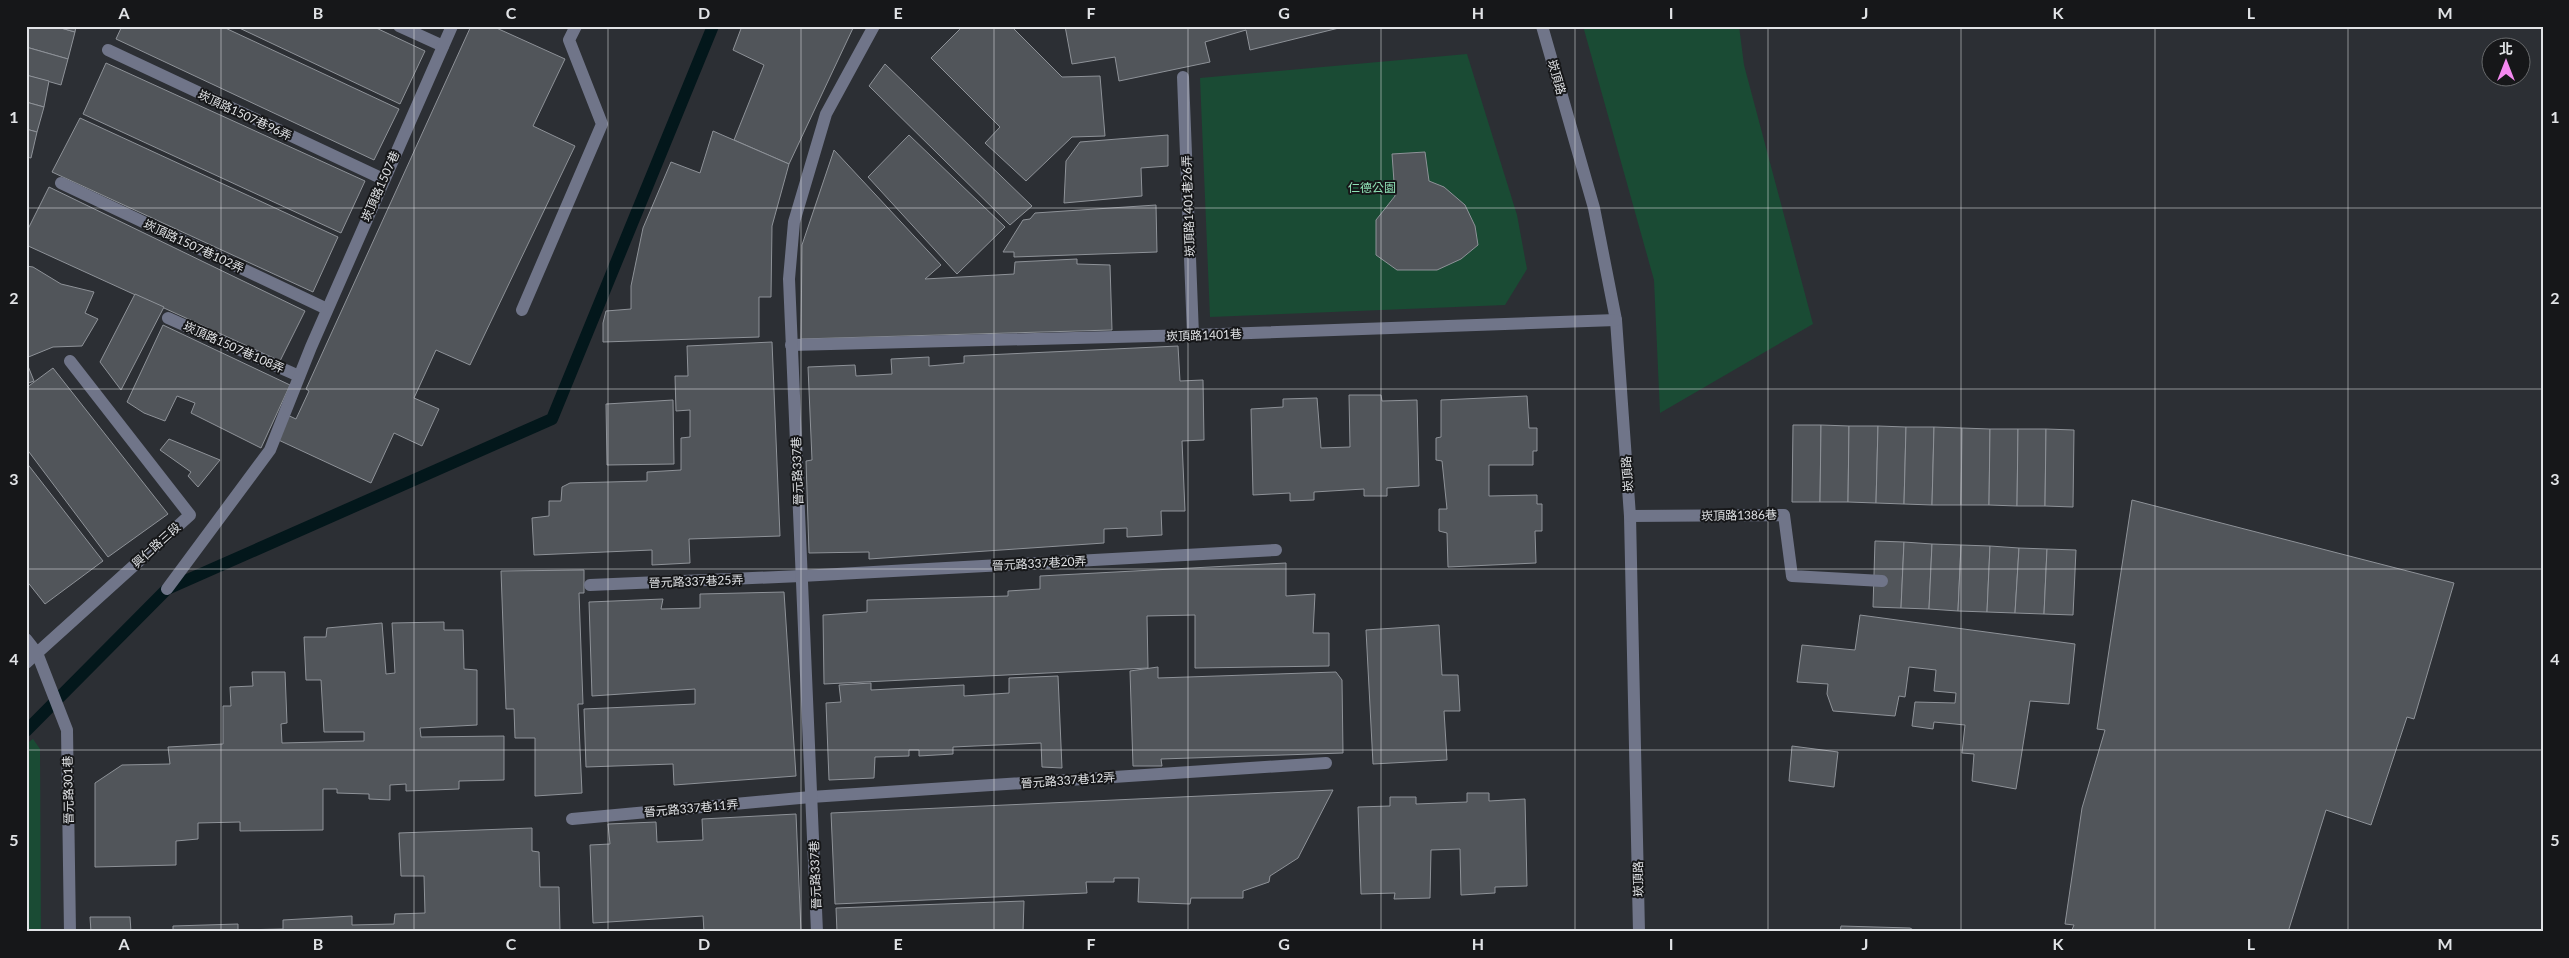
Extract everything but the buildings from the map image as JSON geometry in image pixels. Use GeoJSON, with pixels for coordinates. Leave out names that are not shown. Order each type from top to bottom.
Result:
{"type":"FeatureCollection","features":[{"type":"Feature","properties":{"kind":"street"},"geometry":{"type":"LineString","coordinates":[[399,26],[443,46]]}},
{"type":"Feature","properties":{"kind":"street","name":"崁頂路1507巷"},"geometry":{"type":"LineString","coordinates":[[167,589],[270,450],[327,309],[452,26]]}},
{"type":"Feature","properties":{"kind":"street"},"geometry":{"type":"LineString","coordinates":[[522,310],[602,124],[569,40],[576,26]]}},
{"type":"Feature","properties":{"kind":"street","name":"晉元路337巷"},"geometry":{"type":"LineString","coordinates":[[817,932],[789,279],[794,222],[826,114],[874,26]]}},
{"type":"Feature","properties":{"kind":"street","name":"崁頂路"},"geometry":{"type":"LineString","coordinates":[[1542,26],[1594,208],[1616,320],[1630,516],[1639,932]]}},
{"type":"Feature","properties":{"kind":"street","name":"崁頂路1507巷96弄"},"geometry":{"type":"LineString","coordinates":[[108,50],[383,179]]}},
{"type":"Feature","properties":{"kind":"street","name":"崁頂路1401巷26弄"},"geometry":{"type":"LineString","coordinates":[[1183,77],[1193,335]]}},
{"type":"Feature","properties":{"kind":"street","name":"崁頂路1507巷102弄"},"geometry":{"type":"LineString","coordinates":[[61,183],[327,309]]}},
{"type":"Feature","properties":{"kind":"street","name":"崁頂路1507巷108弄"},"geometry":{"type":"LineString","coordinates":[[168,318],[300,376]]}},
{"type":"Feature","properties":{"kind":"street","name":"崁頂路1401巷"},"geometry":{"type":"LineString","coordinates":[[791,345],[1193,335],[1616,320]]}},
{"type":"Feature","properties":{"kind":"street","name":"興仁路三段"},"geometry":{"type":"LineString","coordinates":[[37,653],[190,515],[70,361]]}},
{"type":"Feature","properties":{"kind":"street","name":"崁頂路1386巷"},"geometry":{"type":"LineString","coordinates":[[1630,516],[1784,515],[1792,576],[1882,581]]}},
{"type":"Feature","properties":{"kind":"street","name":"晉元路337巷20弄"},"geometry":{"type":"LineString","coordinates":[[801,576],[1276,550]]}},
{"type":"Feature","properties":{"kind":"street","name":"晉元路337巷25弄"},"geometry":{"type":"LineString","coordinates":[[590,585],[801,576]]}},
{"type":"Feature","properties":{"kind":"street"},"geometry":{"type":"LineString","coordinates":[[26,638],[37,653],[26,662]]}},
{"type":"Feature","properties":{"kind":"street","name":"晉元路301巷"},"geometry":{"type":"LineString","coordinates":[[37,653],[67,730],[70,932]]}},
{"type":"Feature","properties":{"kind":"street","name":"晉元路337巷12弄"},"geometry":{"type":"LineString","coordinates":[[811,797],[1326,763]]}},
{"type":"Feature","properties":{"kind":"street","name":"晉元路337巷11弄"},"geometry":{"type":"LineString","coordinates":[[572,820],[811,797]]}},
{"type":"Feature","properties":{"kind":"green space"},"geometry":{"type":"Polygon","coordinates":[[[1583,26],[1739,26],[1744,65],[1813,324],[1660,413],[1654,280],[1583,26]]]}},
{"type":"Feature","properties":{"kind":"green space","name":"仁德公園"},"geometry":{"type":"Polygon","coordinates":[[[1467,54],[1517,215],[1527,269],[1505,305],[1210,317],[1200,78],[1467,54]]]}},
{"type":"Feature","properties":{"kind":"green space"},"geometry":{"type":"Polygon","coordinates":[[[33,739],[40,749],[41,932],[26,932],[26,744],[33,739]]]}},
{"type":"Feature","properties":{"kind":"waterway"},"geometry":{"type":"LineString","coordinates":[[26,731],[167,589],[552,419],[713,26]]}}]}
